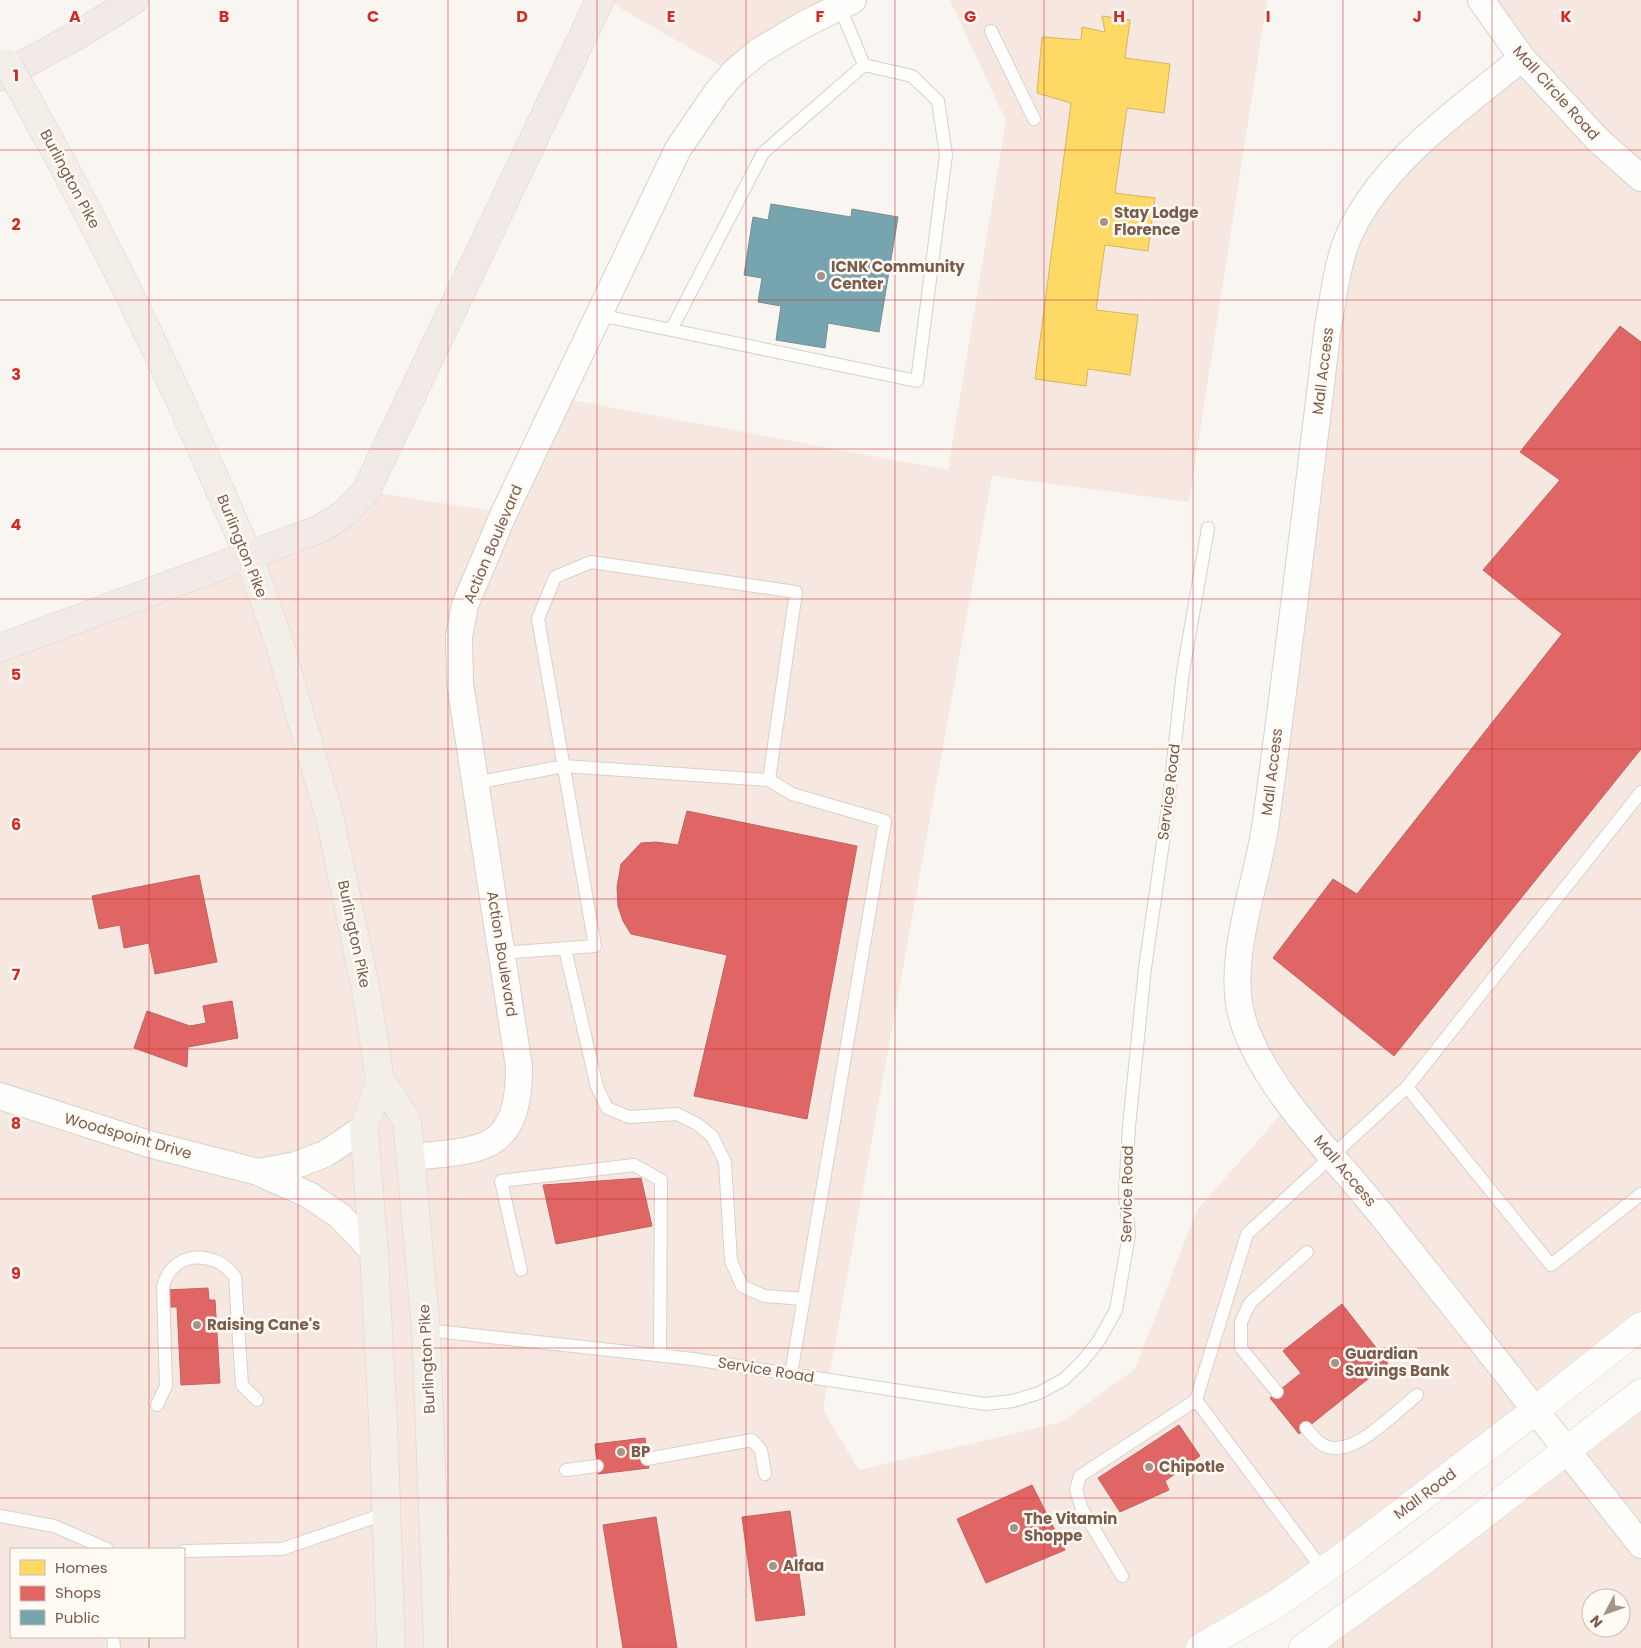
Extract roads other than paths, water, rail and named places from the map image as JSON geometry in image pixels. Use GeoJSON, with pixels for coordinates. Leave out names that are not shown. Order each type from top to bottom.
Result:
{"type":"FeatureCollection","features":[{"type":"Feature","properties":{"kind":"highway"},"geometry":{"type":"LineString","coordinates":[[0,76],[78,35],[134,0]]}},
{"type":"Feature","properties":{"kind":"highway"},"geometry":{"type":"LineString","coordinates":[[0,648],[320,528],[344,514],[366,491],[600,0]]}},
{"type":"Feature","properties":{"kind":"main road","name":"Burlington Pike"},"geometry":{"type":"LineString","coordinates":[[0,49],[120,274],[165,367],[248,554],[278,639],[330,818],[366,991],[380,1080],[406,1120],[411,1157],[426,1330],[438,1648]]}},
{"type":"Feature","properties":{"kind":"main road","name":"Burlington Pike"},"geometry":{"type":"LineString","coordinates":[[380,1080],[364,1128],[374,1252],[387,1513],[391,1648]]}},
{"type":"Feature","properties":{"kind":"main road","name":"Mall Road"},"geometry":{"type":"LineString","coordinates":[[1200,1648],[1273,1606],[1323,1570],[1536,1410],[1641,1326]]}},
{"type":"Feature","properties":{"kind":"main road"},"geometry":{"type":"LineString","coordinates":[[1303,1648],[1414,1568],[1641,1393]]}},
{"type":"Feature","properties":{"kind":"street","name":"Mall Circle Road"},"geometry":{"type":"LineString","coordinates":[[1481,0],[1522,58],[1599,142],[1641,178]]}},
{"type":"Feature","properties":{"kind":"street","name":"Action Boulevard"},"geometry":{"type":"LineString","coordinates":[[411,1157],[473,1150],[493,1143],[506,1128],[519,1092],[519,1067],[460,683],[459,637],[466,605],[504,513],[678,149],[717,92],[733,73],[759,51],[843,2]]}},
{"type":"Feature","properties":{"kind":"street","name":"Mall Access"},"geometry":{"type":"LineString","coordinates":[[1522,58],[1402,158],[1375,192],[1350,233],[1337,273],[1328,326],[1264,832],[1240,948],[1238,995],[1240,1013],[1255,1050],[1290,1104],[1536,1410],[1641,1545]]}},
{"type":"Feature","properties":{"kind":"street","name":"Woodspoint Drive"},"geometry":{"type":"LineString","coordinates":[[0,1096],[150,1144],[258,1172],[309,1194],[340,1216],[374,1252]]}},
{"type":"Feature","properties":{"kind":"street","name":"Woodspoint Drive"},"geometry":{"type":"LineString","coordinates":[[258,1172],[296,1165],[325,1154],[364,1128]]}},
{"type":"Feature","properties":{"kind":"lane"},"geometry":{"type":"LineString","coordinates":[[843,2],[864,65]]}},
{"type":"Feature","properties":{"kind":"lane"},"geometry":{"type":"LineString","coordinates":[[992,31],[1034,119]]}},
{"type":"Feature","properties":{"kind":"lane"},"geometry":{"type":"LineString","coordinates":[[599,316],[917,381],[946,155],[938,101],[912,76],[864,65]]}},
{"type":"Feature","properties":{"kind":"lane"},"geometry":{"type":"LineString","coordinates":[[672,330],[763,153],[864,65]]}},
{"type":"Feature","properties":{"kind":"lane","name":"Service Road"},"geometry":{"type":"LineString","coordinates":[[426,1330],[660,1356],[985,1404],[1013,1401],[1039,1393],[1082,1364],[1098,1342],[1116,1310],[1129,1235],[1125,1194],[1127,1156],[1145,968],[1168,807],[1184,672],[1208,528]]}},
{"type":"Feature","properties":{"kind":"lane"},"geometry":{"type":"LineString","coordinates":[[502,953],[595,946],[538,619],[555,577],[591,562],[796,592],[769,780]]}},
{"type":"Feature","properties":{"kind":"lane"},"geometry":{"type":"LineString","coordinates":[[475,783],[564,766],[769,780],[792,794],[885,821],[791,1374]]}},
{"type":"Feature","properties":{"kind":"lane"},"geometry":{"type":"LineString","coordinates":[[1122,1576],[1082,1509],[1076,1490],[1080,1476],[1196,1400],[1247,1234],[1407,1087],[1641,792]]}},
{"type":"Feature","properties":{"kind":"lane"},"geometry":{"type":"LineString","coordinates":[[565,949],[597,1087],[607,1108],[629,1117],[677,1114],[698,1124],[712,1136],[724,1162],[731,1261],[742,1286],[764,1296],[804,1299]]}},
{"type":"Feature","properties":{"kind":"lane"},"geometry":{"type":"LineString","coordinates":[[1407,1087],[1551,1265],[1641,1194]]}},
{"type":"Feature","properties":{"kind":"lane"},"geometry":{"type":"LineString","coordinates":[[521,1270],[501,1181],[634,1165],[661,1180],[660,1356]]}},
{"type":"Feature","properties":{"kind":"lane"},"geometry":{"type":"LineString","coordinates":[[1277,1392],[1241,1348],[1241,1322],[1250,1303],[1307,1252]]}},
{"type":"Feature","properties":{"kind":"lane"},"geometry":{"type":"LineString","coordinates":[[157,1406],[166,1386],[164,1287],[166,1274],[174,1264],[189,1258],[218,1261],[229,1269],[235,1278],[242,1385],[257,1400]]}},
{"type":"Feature","properties":{"kind":"lane"},"geometry":{"type":"LineString","coordinates":[[1306,1428],[1316,1441],[1333,1449],[1357,1444],[1417,1395]]}},
{"type":"Feature","properties":{"kind":"lane"},"geometry":{"type":"LineString","coordinates":[[1196,1400],[1323,1570]]}},
{"type":"Feature","properties":{"kind":"lane"},"geometry":{"type":"LineString","coordinates":[[648,1459],[752,1440],[761,1450],[765,1474]]}},
{"type":"Feature","properties":{"kind":"lane"},"geometry":{"type":"LineString","coordinates":[[566,1470],[597,1466]]}},
{"type":"Feature","properties":{"kind":"lane"},"geometry":{"type":"LineString","coordinates":[[185,1551],[282,1549],[387,1513]]}},
{"type":"Feature","properties":{"kind":"lane"},"geometry":{"type":"LineString","coordinates":[[0,1516],[54,1526],[105,1548]]}},
{"type":"Feature","properties":{"kind":"place","name":"Stay Lodge Florence"},"geometry":{"type":"Point","coordinates":[1104,222]}},
{"type":"Feature","properties":{"kind":"place","name":"ICNK Community Center"},"geometry":{"type":"Point","coordinates":[821,276]}},
{"type":"Feature","properties":{"kind":"place","name":"Raising Cane's"},"geometry":{"type":"Point","coordinates":[197,1325]}},
{"type":"Feature","properties":{"kind":"place","name":"Guardian Savings Bank"},"geometry":{"type":"Point","coordinates":[1335,1363]}},
{"type":"Feature","properties":{"kind":"place","name":"BP"},"geometry":{"type":"Point","coordinates":[621,1452]}},
{"type":"Feature","properties":{"kind":"place","name":"Chipotle"},"geometry":{"type":"Point","coordinates":[1149,1467]}},
{"type":"Feature","properties":{"kind":"place","name":"The Vitamin Shoppe"},"geometry":{"type":"Point","coordinates":[1014,1528]}},
{"type":"Feature","properties":{"kind":"place","name":"Alfaa"},"geometry":{"type":"Point","coordinates":[773,1566]}}]}
